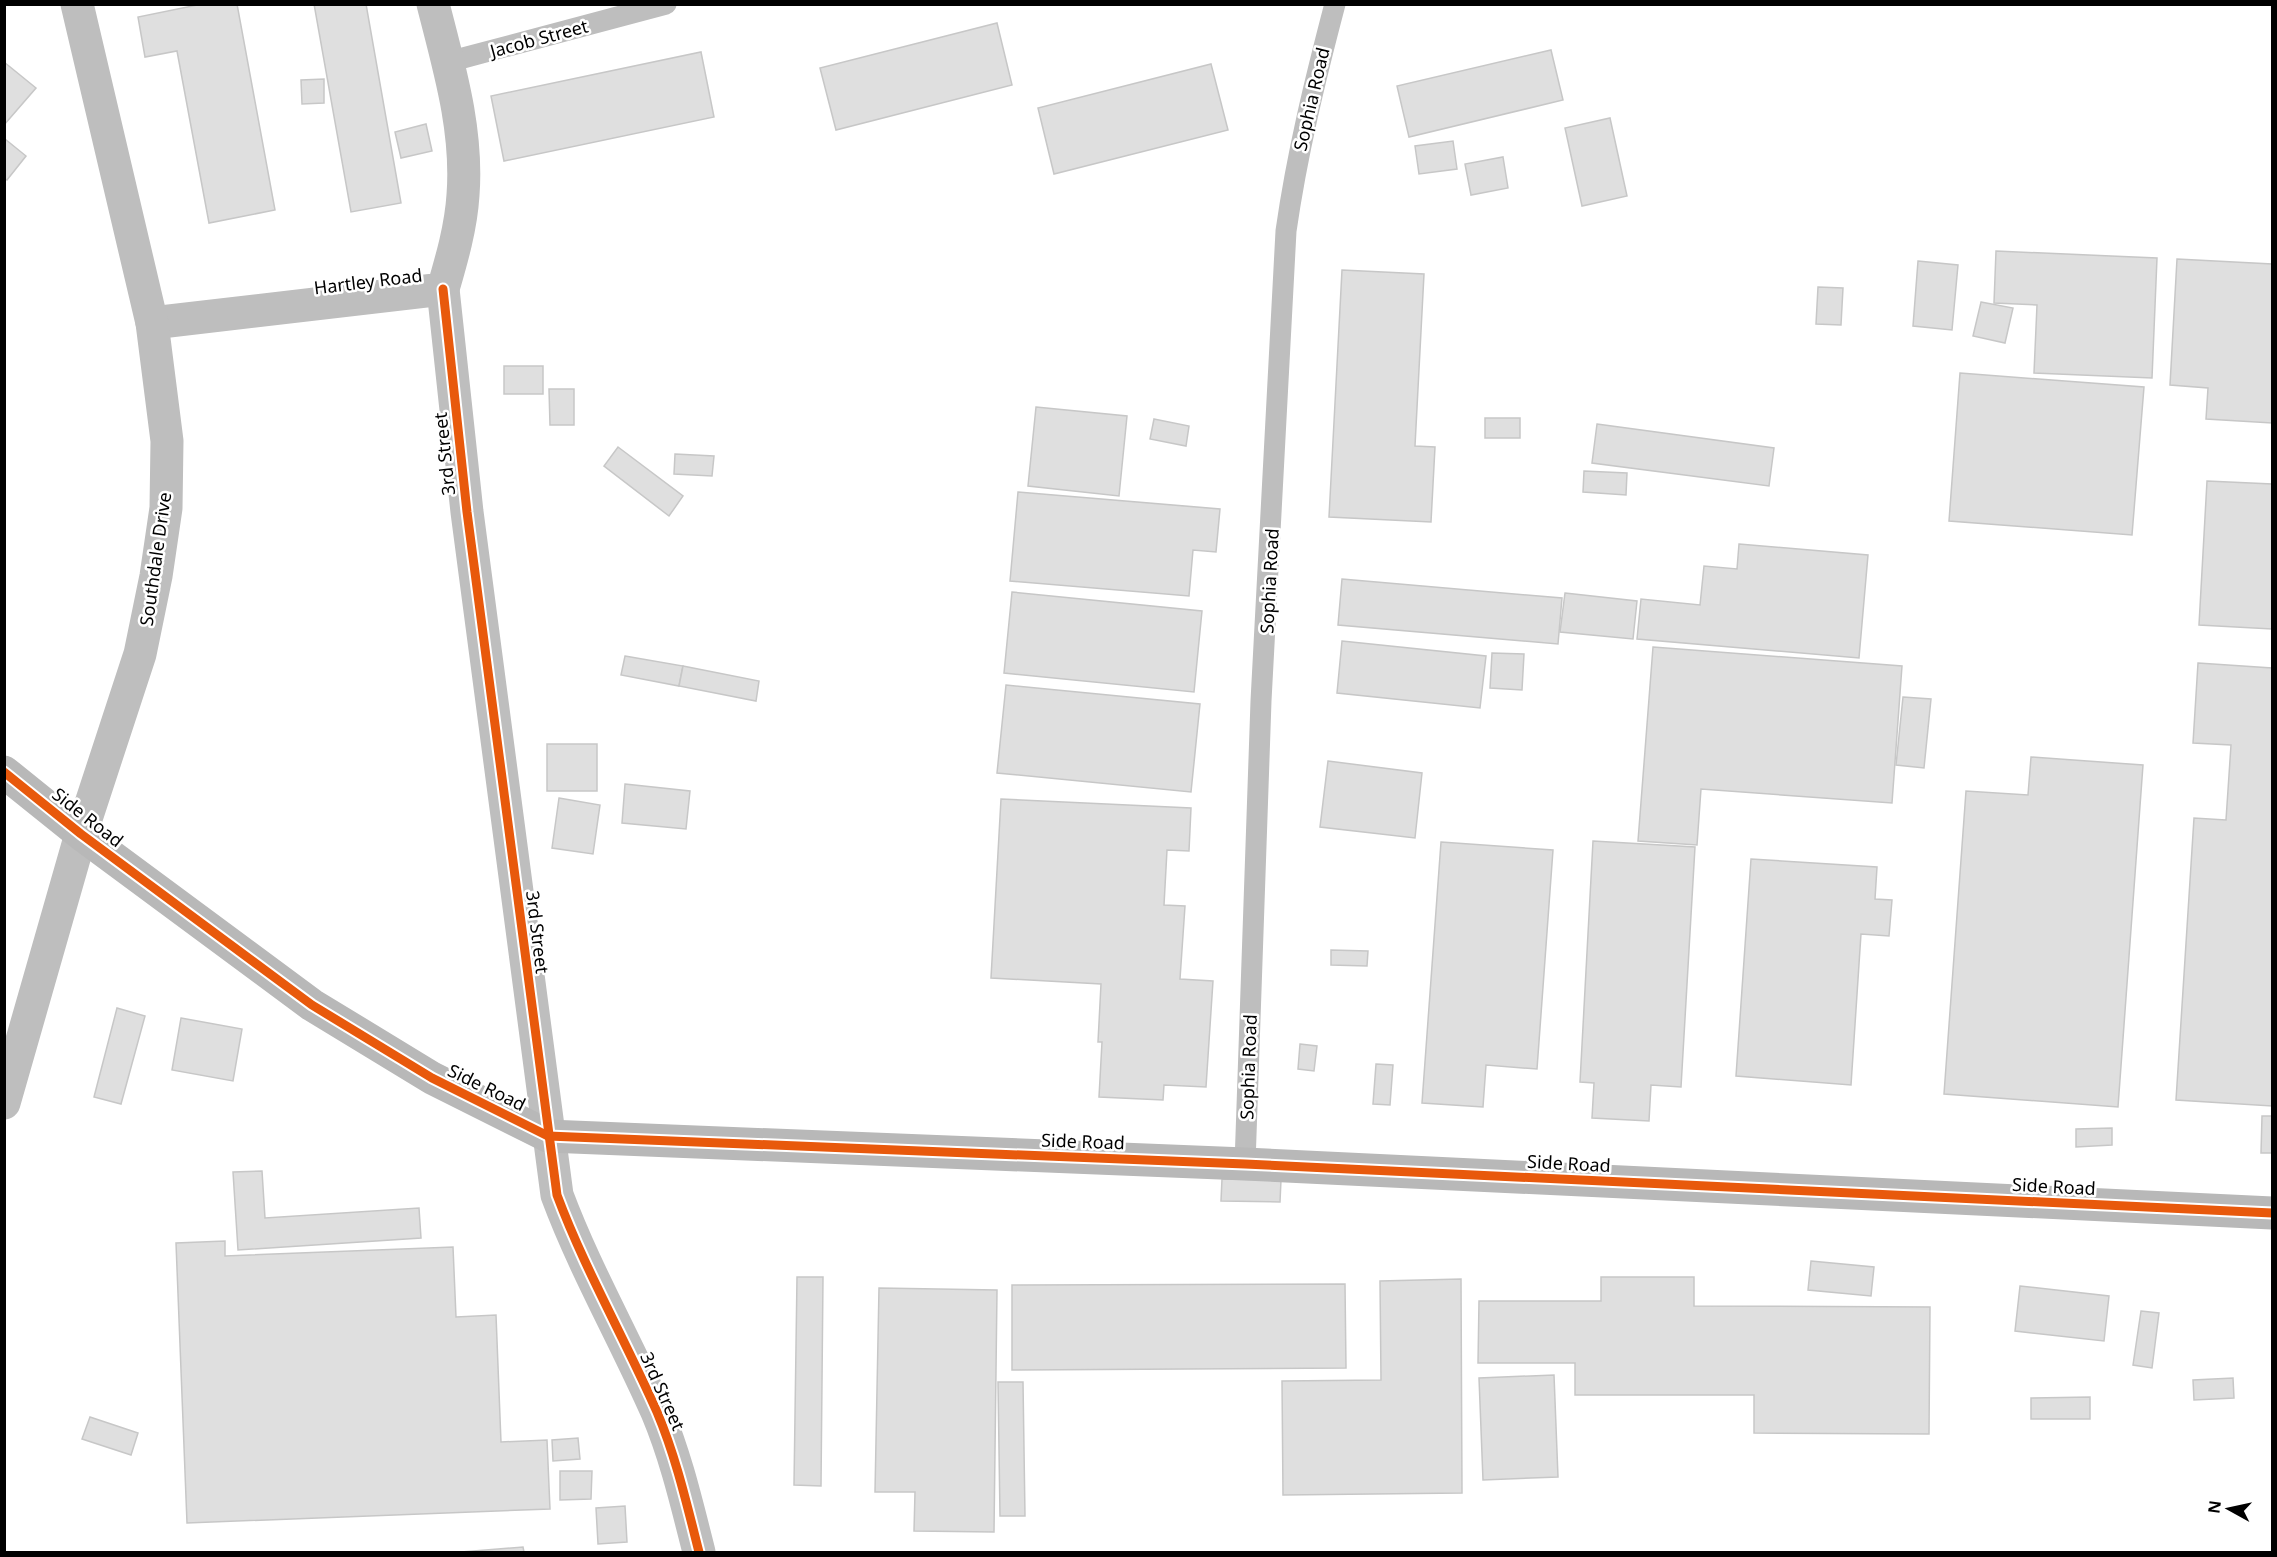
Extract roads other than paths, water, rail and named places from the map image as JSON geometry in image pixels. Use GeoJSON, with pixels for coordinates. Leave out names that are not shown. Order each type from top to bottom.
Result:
{"type":"FeatureCollection","features":[{"type":"Feature","properties":{"kind":"street","name":"Southdale Drive"},"geometry":{"type":"LineString","coordinates":[[4,1103],[81,834],[140,654],[166,508],[167,441],[152,323],[77,4]]}},
{"type":"Feature","properties":{"kind":"street","name":"Hartley Road"},"geometry":{"type":"LineString","coordinates":[[152,323],[443,289],[455,247],[463,195],[463,151],[459,109],[433,4]]}},
{"type":"Feature","properties":{"kind":"street","name":"3rd Street"},"geometry":{"type":"LineString","coordinates":[[443,289],[467,512],[557,1195],[577,1248],[657,1413],[682,1485],[699,1552]]}},
{"type":"Feature","properties":{"kind":"street","name":"Side Road"},"geometry":{"type":"LineString","coordinates":[[4,772],[81,834],[312,1005],[432,1078],[548,1136],[1245,1164],[2272,1214]]}},
{"type":"Feature","properties":{"kind":"lane","name":"Jacob Street"},"geometry":{"type":"LineString","coordinates":[[448,62],[666,4]]}},
{"type":"Feature","properties":{"kind":"lane","name":"Sophia Road"},"geometry":{"type":"LineString","coordinates":[[1245,1164],[1262,701],[1286,231],[1296,165],[1311,92],[1335,4]]}}]}
